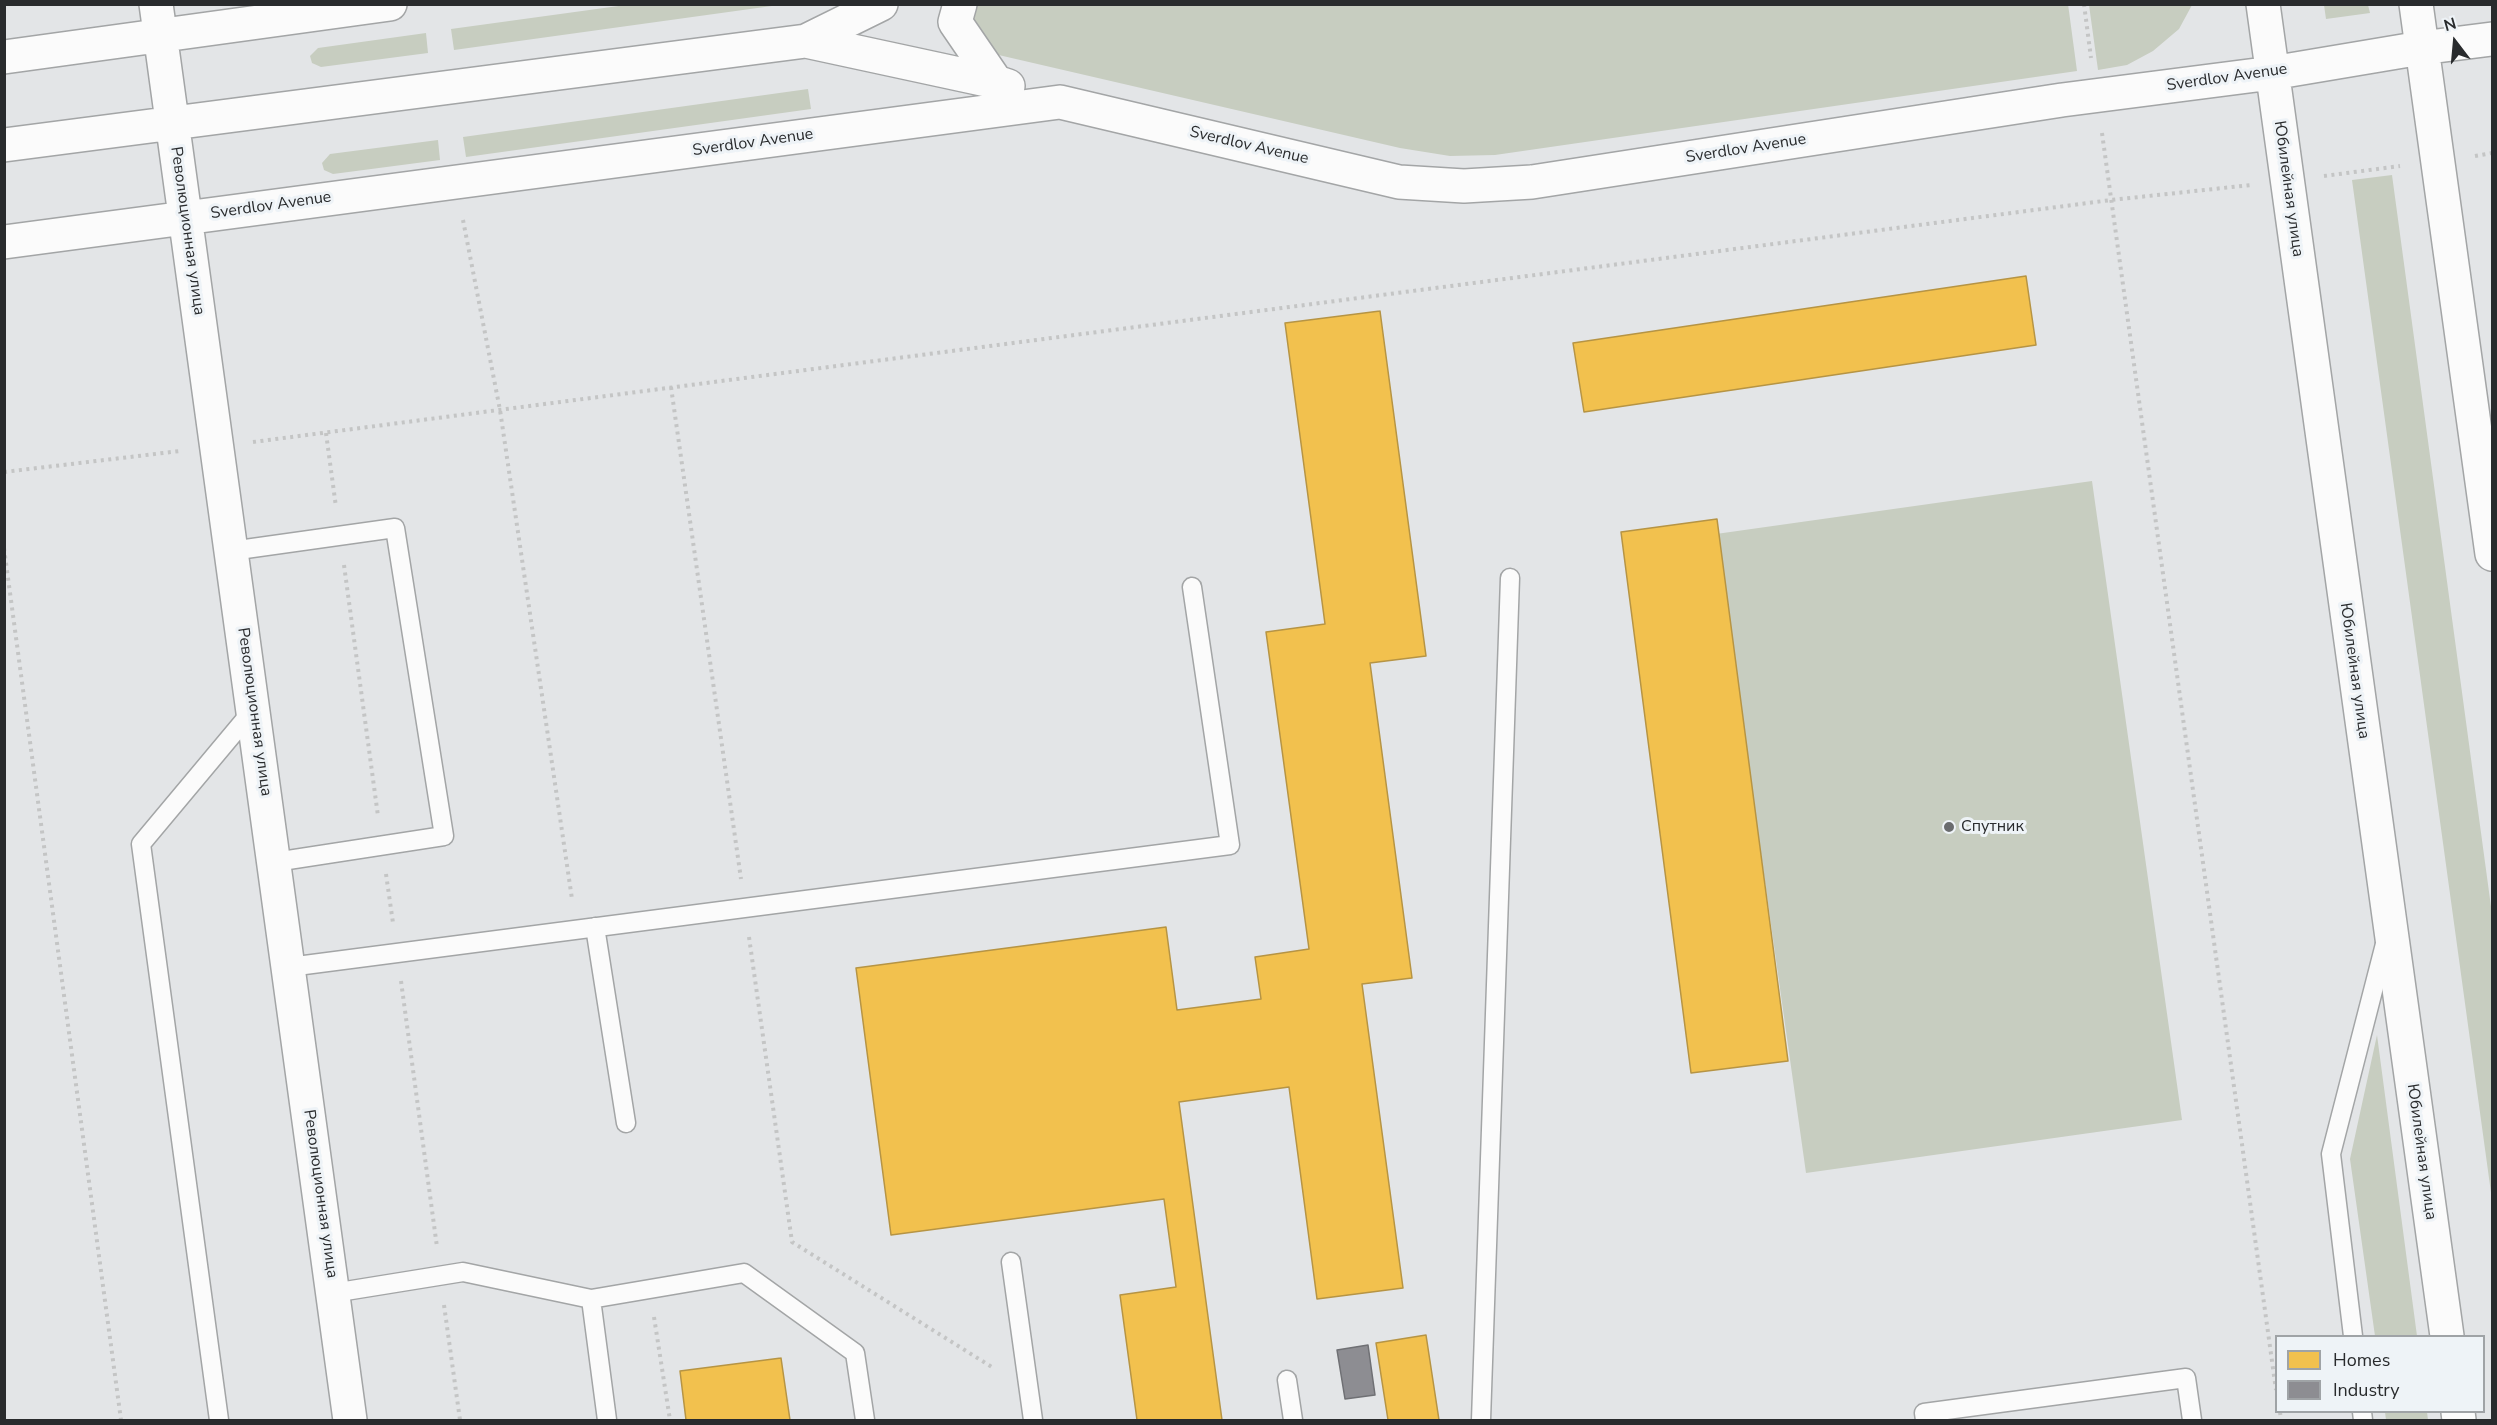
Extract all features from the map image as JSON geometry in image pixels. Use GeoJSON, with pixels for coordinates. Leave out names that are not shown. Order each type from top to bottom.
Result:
{"type":"FeatureCollection","features":[{"type":"Feature","properties":{"kind":"main road","name":"Революционная улица"},"geometry":{"type":"LineString","coordinates":[[156,4],[350,1420]]}},
{"type":"Feature","properties":{"kind":"main road"},"geometry":{"type":"LineString","coordinates":[[4,57],[390,4]]}},
{"type":"Feature","properties":{"kind":"main road"},"geometry":{"type":"LineString","coordinates":[[4,145],[806,41],[881,4]]}},
{"type":"Feature","properties":{"kind":"main road"},"geometry":{"type":"LineString","coordinates":[[960,4],[955,22],[996,82]]}},
{"type":"Feature","properties":{"kind":"main road","name":"Юбилейная улица"},"geometry":{"type":"LineString","coordinates":[[2263,4],[2447,1335]]}},
{"type":"Feature","properties":{"kind":"main road"},"geometry":{"type":"LineString","coordinates":[[2416,4],[2436,161],[2493,554]]}},
{"type":"Feature","properties":{"kind":"main road","name":"Sverdlov Avenue"},"geometry":{"type":"LineString","coordinates":[[4,243],[1060,102],[1399,182],[1464,186],[1532,182],[2097,95],[2272,73],[2421,48],[2493,39]]}},
{"type":"Feature","properties":{"kind":"main road"},"geometry":{"type":"LineString","coordinates":[[806,41],[996,82],[1060,102]]}},
{"type":"Feature","properties":{"kind":"lane"},"geometry":{"type":"LineString","coordinates":[[231,551],[395,528],[444,836],[275,862]]}},
{"type":"Feature","properties":{"kind":"lane"},"geometry":{"type":"LineString","coordinates":[[1481,1420],[1510,578]]}},
{"type":"Feature","properties":{"kind":"lane"},"geometry":{"type":"LineString","coordinates":[[289,967],[1230,845],[1192,587]]}},
{"type":"Feature","properties":{"kind":"lane"},"geometry":{"type":"LineString","coordinates":[[219,1420],[141,844],[253,710]]}},
{"type":"Feature","properties":{"kind":"lane"},"geometry":{"type":"LineString","coordinates":[[595,927],[626,1123]]}},
{"type":"Feature","properties":{"kind":"lane"},"geometry":{"type":"LineString","coordinates":[[2353,1335],[2331,1154],[2389,928]]}},
{"type":"Feature","properties":{"kind":"lane"},"geometry":{"type":"LineString","coordinates":[[1011,1262],[1033,1420]]}},
{"type":"Feature","properties":{"kind":"lane"},"geometry":{"type":"LineString","coordinates":[[333,1293],[463,1272],[591,1299],[744,1273],[855,1353],[865,1420]]}},
{"type":"Feature","properties":{"kind":"lane"},"geometry":{"type":"LineString","coordinates":[[591,1299],[607,1420]]}},
{"type":"Feature","properties":{"kind":"lane"},"geometry":{"type":"LineString","coordinates":[[1925,1420],[1924,1413],[2186,1378],[2192,1420]]}},
{"type":"Feature","properties":{"kind":"lane"},"geometry":{"type":"LineString","coordinates":[[1287,1380],[1293,1420]]}},
{"type":"Feature","properties":{"kind":"path"},"geometry":{"type":"LineString","coordinates":[[2084,4],[2275,1376]]}},
{"type":"Feature","properties":{"kind":"path"},"geometry":{"type":"LineString","coordinates":[[4,472],[218,447],[2111,200],[2287,181],[2493,153]]}},
{"type":"Feature","properties":{"kind":"path"},"geometry":{"type":"LineString","coordinates":[[463,220],[500,410],[576,930]]}},
{"type":"Feature","properties":{"kind":"path"},"geometry":{"type":"LineString","coordinates":[[671,387],[792,1242],[1029,1390]]}},
{"type":"Feature","properties":{"kind":"path"},"geometry":{"type":"LineString","coordinates":[[4,548],[122,1420]]}},
{"type":"Feature","properties":{"kind":"path"},"geometry":{"type":"LineString","coordinates":[[650,1289],[670,1420]]}},
{"type":"Feature","properties":{"kind":"shaded area"},"geometry":{"type":"Polygon","coordinates":[[[633,4],[779,5],[454,50],[451,29],[633,4]]]}},
{"type":"Feature","properties":{"kind":"shaded area"},"geometry":{"type":"Polygon","coordinates":[[[962,4],[2068,4],[2077,71],[1495,155],[1450,156],[1400,148],[990,53],[962,4]]]}},
{"type":"Feature","properties":{"kind":"shaded area"},"geometry":{"type":"Polygon","coordinates":[[[2089,4],[2192,5],[2179,29],[2153,51],[2127,65],[2098,70],[2089,4]]]}},
{"type":"Feature","properties":{"kind":"shaded area"},"geometry":{"type":"Polygon","coordinates":[[[2324,5],[2368,5],[2370,13],[2326,19],[2324,5]]]}},
{"type":"Feature","properties":{"kind":"shaded area"},"geometry":{"type":"Polygon","coordinates":[[[426,33],[428,53],[321,67],[312,63],[310,56],[318,48],[426,33]]]}},
{"type":"Feature","properties":{"kind":"shaded area"},"geometry":{"type":"Polygon","coordinates":[[[808,89],[811,109],[466,157],[463,137],[808,89]]]}},
{"type":"Feature","properties":{"kind":"shaded area"},"geometry":{"type":"Polygon","coordinates":[[[438,140],[440,160],[333,174],[324,170],[322,163],[330,154],[438,140]]]}},
{"type":"Feature","properties":{"kind":"shaded area"},"geometry":{"type":"Polygon","coordinates":[[[2392,175],[2492,914],[2492,1200],[2352,180],[2392,175]]]}},
{"type":"Feature","properties":{"kind":"shaded area","name":"Спутник"},"geometry":{"type":"Polygon","coordinates":[[[2092,481],[2182,1120],[1806,1173],[1716,534],[2092,481]]]}},
{"type":"Feature","properties":{"kind":"shaded area"},"geometry":{"type":"Polygon","coordinates":[[[2377,1035],[2417,1335],[2375,1335],[2350,1159],[2377,1035]]]}},
{"type":"Feature","properties":{"kind":"shaded area"},"geometry":{"type":"Polygon","coordinates":[[[2385,1413],[2427,1413],[2428,1420],[2386,1420],[2385,1413]]]}},
{"type":"Feature","properties":{"kind":"building: Homes"},"geometry":{"type":"Polygon","coordinates":[[[2026,276],[2036,345],[1584,412],[1573,343],[2026,276]]]}},
{"type":"Feature","properties":{"kind":"building: Homes"},"geometry":{"type":"Polygon","coordinates":[[[1380,311],[1426,656],[1370,663],[1412,978],[1362,984],[1403,1288],[1317,1299],[1289,1087],[1179,1102],[1222,1420],[1137,1420],[1120,1295],[1176,1287],[1164,1199],[891,1235],[856,968],[1166,927],[1177,1010],[1261,999],[1255,957],[1309,949],[1266,632],[1325,624],[1285,323],[1380,311]]]}},
{"type":"Feature","properties":{"kind":"building: Homes"},"geometry":{"type":"Polygon","coordinates":[[[1717,519],[1788,1061],[1691,1073],[1621,532],[1717,519]]]}},
{"type":"Feature","properties":{"kind":"building: Homes"},"geometry":{"type":"Polygon","coordinates":[[[1426,1335],[1439,1420],[1388,1420],[1376,1343],[1426,1335]]]}},
{"type":"Feature","properties":{"kind":"building: Homes"},"geometry":{"type":"Polygon","coordinates":[[[781,1358],[790,1420],[686,1420],[680,1371],[781,1358]]]}},
{"type":"Feature","properties":{"kind":"building: Industry"},"geometry":{"type":"Polygon","coordinates":[[[1368,1345],[1375,1395],[1345,1399],[1337,1350],[1368,1345]]]}},
{"type":"Feature","properties":{"kind":"place","name":"Спутник"},"geometry":{"type":"Point","coordinates":[1949,827]}}]}
